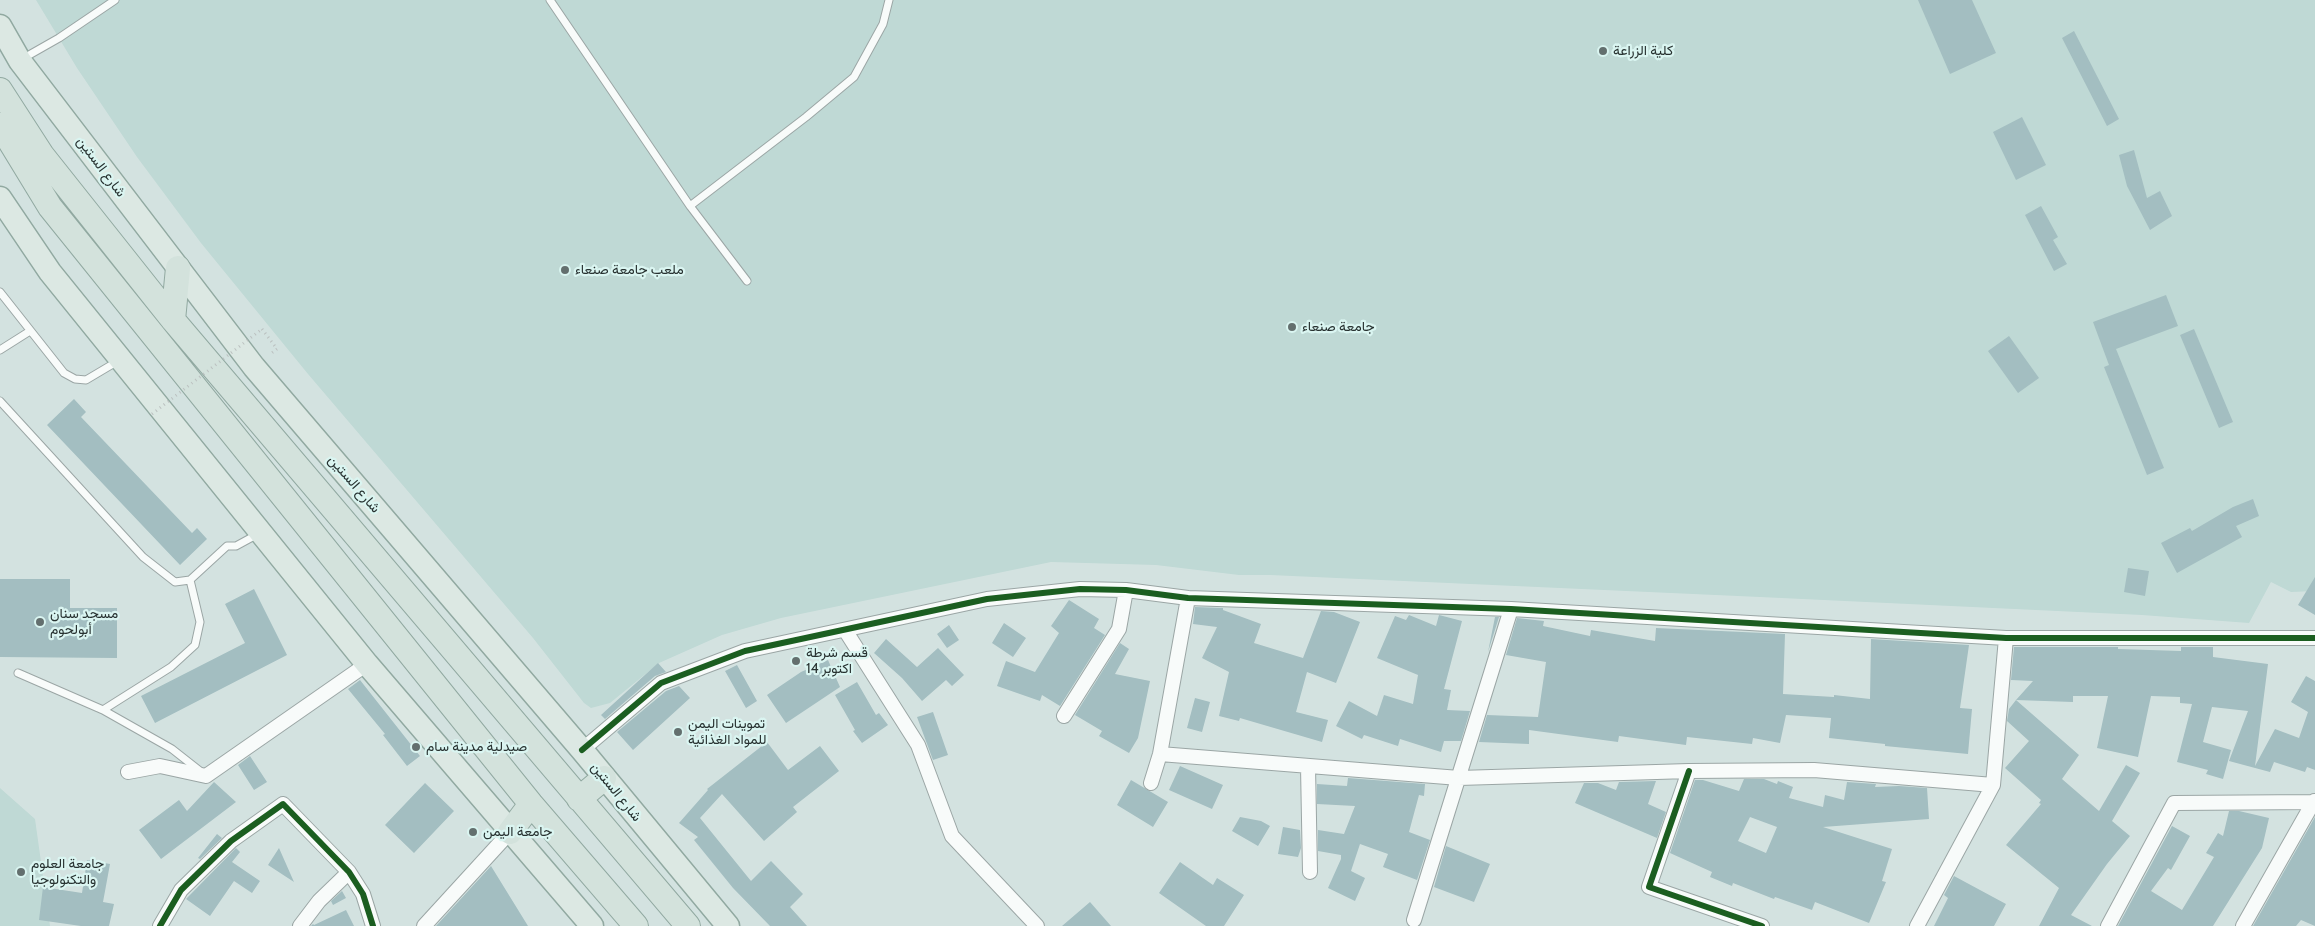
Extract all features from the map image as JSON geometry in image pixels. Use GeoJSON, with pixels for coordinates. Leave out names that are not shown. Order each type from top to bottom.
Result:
{"type":"FeatureCollection","features":[{"type":"Feature","properties":{"kind":"highway"},"geometry":{"type":"LineString","coordinates":[[0,90],[42,155],[173,320],[688,926]]}},
{"type":"Feature","properties":{"kind":"highway"},"geometry":{"type":"LineString","coordinates":[[0,125],[50,207],[531,804],[636,926]]}},
{"type":"Feature","properties":{"kind":"highway"},"geometry":{"type":"LineString","coordinates":[[173,320],[178,268]]}},
{"type":"Feature","properties":{"kind":"highway"},"geometry":{"type":"LineString","coordinates":[[579,799],[604,778]]}},
{"type":"Feature","properties":{"kind":"highway"},"geometry":{"type":"LineString","coordinates":[[510,832],[531,804]]}},
{"type":"Feature","properties":{"kind":"main road","name":"شارع الستين"},"geometry":{"type":"LineString","coordinates":[[0,26],[20,61],[254,367],[582,750],[728,926]]}},
{"type":"Feature","properties":{"kind":"main road"},"geometry":{"type":"LineString","coordinates":[[0,198],[50,272],[367,664],[592,926]]}},
{"type":"Feature","properties":{"kind":"street"},"geometry":{"type":"LineString","coordinates":[[582,750],[662,683],[745,651],[987,599],[1080,589],[1126,590],[1188,598],[1511,609],[2006,638],[2315,638]]}},
{"type":"Feature","properties":{"kind":"street"},"geometry":{"type":"LineString","coordinates":[[1064,716],[1119,629],[1126,590]]}},
{"type":"Feature","properties":{"kind":"street"},"geometry":{"type":"LineString","coordinates":[[1151,783],[1160,754],[1188,598]]}},
{"type":"Feature","properties":{"kind":"street"},"geometry":{"type":"LineString","coordinates":[[1414,920],[1511,609]]}},
{"type":"Feature","properties":{"kind":"street"},"geometry":{"type":"LineString","coordinates":[[845,630],[918,745],[952,836],[1037,926]]}},
{"type":"Feature","properties":{"kind":"street"},"geometry":{"type":"LineString","coordinates":[[1917,926],[1993,786],[2006,638]]}},
{"type":"Feature","properties":{"kind":"street"},"geometry":{"type":"LineString","coordinates":[[128,772],[160,766],[206,776],[367,664]]}},
{"type":"Feature","properties":{"kind":"street"},"geometry":{"type":"LineString","coordinates":[[1160,754],[1459,778],[1689,771],[1814,770],[1993,786]]}},
{"type":"Feature","properties":{"kind":"street"},"geometry":{"type":"LineString","coordinates":[[1308,767],[1310,872]]}},
{"type":"Feature","properties":{"kind":"street"},"geometry":{"type":"LineString","coordinates":[[1689,771],[1649,888],[1762,926]]}},
{"type":"Feature","properties":{"kind":"street"},"geometry":{"type":"LineString","coordinates":[[2108,926],[2174,803],[2315,801]]}},
{"type":"Feature","properties":{"kind":"street"},"geometry":{"type":"LineString","coordinates":[[2243,926],[2315,801]]}},
{"type":"Feature","properties":{"kind":"street"},"geometry":{"type":"LineString","coordinates":[[160,926],[181,890],[231,841],[283,804],[349,872],[363,894],[372,926]]}},
{"type":"Feature","properties":{"kind":"street"},"geometry":{"type":"LineString","coordinates":[[424,926],[510,832]]}},
{"type":"Feature","properties":{"kind":"street"},"geometry":{"type":"LineString","coordinates":[[300,926],[319,901],[349,872]]}},
{"type":"Feature","properties":{"kind":"lane"},"geometry":{"type":"LineString","coordinates":[[20,61],[59,38],[115,0]]}},
{"type":"Feature","properties":{"kind":"lane"},"geometry":{"type":"LineString","coordinates":[[550,0],[690,206],[747,281]]}},
{"type":"Feature","properties":{"kind":"lane"},"geometry":{"type":"LineString","coordinates":[[690,206],[806,117],[854,77],[884,24],[889,0]]}},
{"type":"Feature","properties":{"kind":"lane"},"geometry":{"type":"LineString","coordinates":[[0,292],[64,373],[75,379],[86,380],[121,360]]}},
{"type":"Feature","properties":{"kind":"lane"},"geometry":{"type":"LineString","coordinates":[[0,350],[30,331]]}},
{"type":"Feature","properties":{"kind":"lane"},"geometry":{"type":"LineString","coordinates":[[0,401],[143,556],[175,582],[190,580],[227,546],[236,546],[261,533]]}},
{"type":"Feature","properties":{"kind":"lane"},"geometry":{"type":"LineString","coordinates":[[103,710],[171,667],[195,645],[200,622],[190,580]]}},
{"type":"Feature","properties":{"kind":"lane"},"geometry":{"type":"LineString","coordinates":[[18,673],[103,710],[172,749],[206,776]]}},
{"type":"Feature","properties":{"kind":"path"},"geometry":{"type":"LineString","coordinates":[[152,414],[262,329],[277,349]]}},
{"type":"Feature","properties":{"kind":"shaded area","name":"جامعة صنعاء"},"geometry":{"type":"Polygon","coordinates":[[[36,0],[2315,0],[2315,591],[2291,592],[2271,582],[2249,623],[2142,615],[1239,575],[1156,565],[1051,562],[781,618],[722,635],[659,663],[610,703],[591,708],[584,703],[533,638],[308,374],[201,243],[137,157],[77,68],[36,0]]]}},
{"type":"Feature","properties":{"kind":"shaded area","name":"جامعة العلوم والتكنولوجيا"},"geometry":{"type":"Polygon","coordinates":[[[0,788],[35,819],[50,926],[0,926],[0,788]]]}},
{"type":"Feature","properties":{"kind":"building"},"geometry":{"type":"Polygon","coordinates":[[[1918,0],[1972,0],[1996,53],[1950,74],[1918,0]]]}},
{"type":"Feature","properties":{"kind":"building"},"geometry":{"type":"Polygon","coordinates":[[[2074,31],[2119,119],[2107,126],[2062,38],[2074,31]]]}},
{"type":"Feature","properties":{"kind":"building"},"geometry":{"type":"Polygon","coordinates":[[[2022,117],[2046,165],[2016,180],[1993,132],[2022,117]]]}},
{"type":"Feature","properties":{"kind":"building"},"geometry":{"type":"Polygon","coordinates":[[[2134,150],[2147,198],[2160,191],[2172,216],[2150,230],[2127,186],[2119,155],[2134,150]]]}},
{"type":"Feature","properties":{"kind":"building"},"geometry":{"type":"Polygon","coordinates":[[[2041,206],[2058,237],[2053,240],[2067,264],[2054,271],[2025,215],[2041,206]]]}},
{"type":"Feature","properties":{"kind":"building"},"geometry":{"type":"Polygon","coordinates":[[[2166,295],[2178,326],[2116,349],[2164,468],[2147,475],[2104,367],[2109,365],[2093,322],[2166,295]]]}},
{"type":"Feature","properties":{"kind":"building"},"geometry":{"type":"Polygon","coordinates":[[[2194,329],[2233,422],[2219,428],[2180,335],[2194,329]]]}},
{"type":"Feature","properties":{"kind":"building"},"geometry":{"type":"Polygon","coordinates":[[[2009,336],[2039,378],[2018,393],[1988,351],[2009,336]]]}},
{"type":"Feature","properties":{"kind":"building"},"geometry":{"type":"Polygon","coordinates":[[[74,399],[86,412],[81,417],[192,533],[197,528],[207,539],[180,565],[47,425],[74,399]]]}},
{"type":"Feature","properties":{"kind":"building"},"geometry":{"type":"Polygon","coordinates":[[[2253,499],[2259,516],[2236,526],[2242,537],[2177,573],[2161,543],[2190,528],[2192,531],[2233,507],[2253,499]]]}},
{"type":"Feature","properties":{"kind":"building"},"geometry":{"type":"Polygon","coordinates":[[[2128,568],[2149,571],[2145,596],[2124,592],[2128,568]]]}},
{"type":"Feature","properties":{"kind":"building"},"geometry":{"type":"Polygon","coordinates":[[[2315,577],[2315,615],[2298,605],[2315,577]]]}},
{"type":"Feature","properties":{"kind":"building"},"geometry":{"type":"Polygon","coordinates":[[[0,579],[70,579],[70,608],[117,608],[117,658],[0,657],[0,579]]]}},
{"type":"Feature","properties":{"kind":"building"},"geometry":{"type":"Polygon","coordinates":[[[254,589],[287,655],[155,723],[141,696],[245,643],[225,604],[254,589]]]}},
{"type":"Feature","properties":{"kind":"building"},"geometry":{"type":"Polygon","coordinates":[[[1069,600],[1099,619],[1094,628],[1105,635],[1060,706],[1042,695],[1040,701],[997,686],[1006,661],[1035,672],[1059,633],[1051,626],[1069,600]]]}},
{"type":"Feature","properties":{"kind":"building"},"geometry":{"type":"Polygon","coordinates":[[[1195,607],[1223,608],[1223,610],[1261,624],[1254,643],[1303,658],[1321,611],[1334,612],[1360,622],[1336,683],[1307,672],[1296,712],[1328,720],[1322,742],[1240,718],[1239,721],[1219,716],[1229,672],[1202,658],[1217,627],[1193,624],[1195,607]]]}},
{"type":"Feature","properties":{"kind":"building"},"geometry":{"type":"Polygon","coordinates":[[[1409,615],[1436,626],[1439,615],[1462,621],[1444,689],[1451,690],[1447,710],[1470,711],[1461,741],[1444,741],[1441,752],[1400,739],[1398,746],[1364,735],[1362,739],[1336,726],[1349,701],[1377,716],[1384,695],[1413,704],[1418,675],[1377,658],[1395,616],[1406,620],[1409,615]]]}},
{"type":"Feature","properties":{"kind":"building"},"geometry":{"type":"Polygon","coordinates":[[[1495,617],[1499,617],[1488,652],[1495,617]]]}},
{"type":"Feature","properties":{"kind":"building"},"geometry":{"type":"Polygon","coordinates":[[[1517,618],[1544,621],[1543,626],[1590,636],[1591,630],[1655,641],[1656,628],[1785,634],[1783,694],[1834,697],[1834,695],[1870,699],[1871,639],[1969,645],[1960,708],[1972,709],[1968,754],[1885,746],[1885,744],[1829,738],[1831,718],[1786,715],[1780,743],[1753,738],[1752,744],[1687,737],[1686,745],[1619,736],[1618,742],[1529,730],[1529,744],[1479,742],[1487,715],[1538,717],[1546,662],[1506,655],[1517,618]]]}},
{"type":"Feature","properties":{"kind":"building"},"geometry":{"type":"Polygon","coordinates":[[[1004,623],[1026,638],[1013,657],[992,643],[1004,623]]]}},
{"type":"Feature","properties":{"kind":"building"},"geometry":{"type":"Polygon","coordinates":[[[949,625],[959,640],[947,648],[937,634],[949,625]]]}},
{"type":"Feature","properties":{"kind":"building"},"geometry":{"type":"Polygon","coordinates":[[[886,639],[917,667],[938,648],[964,675],[952,686],[946,680],[922,701],[902,678],[874,653],[886,639]]]}},
{"type":"Feature","properties":{"kind":"building"},"geometry":{"type":"Polygon","coordinates":[[[1120,643],[1129,649],[1115,674],[1150,681],[1138,738],[1129,753],[1099,736],[1102,731],[1075,715],[1120,643]]]}},
{"type":"Feature","properties":{"kind":"building"},"geometry":{"type":"Polygon","coordinates":[[[2014,647],[2118,647],[2118,649],[2181,651],[2181,647],[2213,647],[2213,657],[2268,664],[2255,766],[2275,729],[2299,738],[2308,712],[2291,702],[2306,676],[2315,681],[2315,770],[2307,767],[2305,772],[2274,762],[2270,772],[2229,761],[2248,711],[2212,707],[2203,742],[2231,750],[2223,779],[2206,774],[2208,770],[2177,762],[2192,704],[2180,703],[2180,697],[2151,696],[2138,757],[2097,748],[2108,696],[2073,696],[2073,702],[2016,700],[2033,681],[2011,680],[2014,647]]]}},
{"type":"Feature","properties":{"kind":"building"},"geometry":{"type":"Polygon","coordinates":[[[828,660],[840,687],[786,723],[767,695],[801,672],[828,660]]]}},
{"type":"Feature","properties":{"kind":"building"},"geometry":{"type":"Polygon","coordinates":[[[658,663],[666,672],[655,676],[605,719],[601,715],[658,663]]]}},
{"type":"Feature","properties":{"kind":"building"},"geometry":{"type":"Polygon","coordinates":[[[737,665],[757,701],[746,708],[725,671],[737,665]]]}},
{"type":"Feature","properties":{"kind":"building"},"geometry":{"type":"Polygon","coordinates":[[[360,680],[420,756],[407,766],[383,735],[385,734],[348,689],[360,680]]]}},
{"type":"Feature","properties":{"kind":"building"},"geometry":{"type":"Polygon","coordinates":[[[857,682],[876,715],[879,713],[888,725],[862,743],[853,731],[855,730],[835,695],[857,682]]]}},
{"type":"Feature","properties":{"kind":"building"},"geometry":{"type":"Polygon","coordinates":[[[679,686],[690,698],[633,750],[617,732],[666,691],[679,686]]]}},
{"type":"Feature","properties":{"kind":"building"},"geometry":{"type":"Polygon","coordinates":[[[1195,698],[1210,702],[1202,732],[1187,728],[1195,698]]]}},
{"type":"Feature","properties":{"kind":"building"},"geometry":{"type":"Polygon","coordinates":[[[2016,700],[2079,755],[2062,779],[2099,811],[2126,765],[2140,773],[2112,821],[2130,836],[2107,864],[2071,915],[2092,926],[2039,926],[2059,888],[2006,845],[2041,804],[2039,803],[2041,800],[2005,768],[2029,741],[2007,721],[2009,709],[2016,700]]]}},
{"type":"Feature","properties":{"kind":"building"},"geometry":{"type":"Polygon","coordinates":[[[933,712],[948,755],[933,760],[917,717],[933,712]]]}},
{"type":"Feature","properties":{"kind":"building"},"geometry":{"type":"Polygon","coordinates":[[[767,742],[788,770],[820,746],[839,771],[793,807],[797,812],[764,841],[722,794],[700,818],[751,881],[771,861],[803,894],[790,907],[807,926],[770,926],[733,888],[694,840],[698,837],[679,823],[707,789],[767,742]]]}},
{"type":"Feature","properties":{"kind":"building"},"geometry":{"type":"Polygon","coordinates":[[[250,756],[267,782],[254,790],[238,765],[250,756]]]}},
{"type":"Feature","properties":{"kind":"building"},"geometry":{"type":"Polygon","coordinates":[[[1180,766],[1223,785],[1212,809],[1169,790],[1180,766]]]}},
{"type":"Feature","properties":{"kind":"building"},"geometry":{"type":"Polygon","coordinates":[[[1348,778],[1425,784],[1424,796],[1419,795],[1409,832],[1430,840],[1417,880],[1383,867],[1388,854],[1360,844],[1351,871],[1365,878],[1355,901],[1328,888],[1341,855],[1318,851],[1318,830],[1344,834],[1355,806],[1317,804],[1317,784],[1347,786],[1348,778]]]}},
{"type":"Feature","properties":{"kind":"building"},"geometry":{"type":"Polygon","coordinates":[[[1744,779],[1764,779],[1777,784],[1778,781],[1793,787],[1789,798],[1823,807],[1825,795],[1844,800],[1847,782],[1876,784],[1875,787],[1927,788],[1929,819],[1823,827],[1892,849],[1882,881],[1886,882],[1869,923],[1815,902],[1812,910],[1775,897],[1774,899],[1733,883],[1732,886],[1710,877],[1712,872],[1670,853],[1695,780],[1703,780],[1739,791],[1744,779]],[[1750,817],[1738,841],[1766,853],[1777,827],[1750,817]]]}},
{"type":"Feature","properties":{"kind":"building"},"geometry":{"type":"Polygon","coordinates":[[[1131,780],[1168,802],[1153,827],[1117,805],[1131,780]]]}},
{"type":"Feature","properties":{"kind":"building"},"geometry":{"type":"Polygon","coordinates":[[[1656,781],[1648,804],[1666,812],[1657,838],[1575,803],[1584,783],[1598,783],[1616,790],[1619,782],[1656,781]]]}},
{"type":"Feature","properties":{"kind":"building"},"geometry":{"type":"Polygon","coordinates":[[[214,782],[236,802],[161,859],[139,830],[179,800],[187,811],[214,782]]]}},
{"type":"Feature","properties":{"kind":"building"},"geometry":{"type":"Polygon","coordinates":[[[425,783],[454,811],[414,853],[385,825],[425,783]]]}},
{"type":"Feature","properties":{"kind":"building"},"geometry":{"type":"Polygon","coordinates":[[[2229,811],[2239,811],[2269,818],[2262,848],[2213,926],[2118,926],[2172,826],[2190,836],[2171,870],[2168,868],[2151,891],[2182,910],[2214,857],[2206,853],[2218,833],[2223,836],[2229,811]]]}},
{"type":"Feature","properties":{"kind":"building"},"geometry":{"type":"Polygon","coordinates":[[[1240,817],[1261,821],[1270,826],[1258,846],[1232,831],[1240,817]]]}},
{"type":"Feature","properties":{"kind":"building"},"geometry":{"type":"Polygon","coordinates":[[[2315,817],[2315,926],[2301,920],[2296,926],[2253,926],[2315,817]]]}},
{"type":"Feature","properties":{"kind":"building"},"geometry":{"type":"Polygon","coordinates":[[[1283,827],[1300,830],[1301,848],[1298,857],[1278,854],[1283,827]]]}},
{"type":"Feature","properties":{"kind":"building"},"geometry":{"type":"Polygon","coordinates":[[[217,834],[222,838],[200,859],[198,858],[217,834]]]}},
{"type":"Feature","properties":{"kind":"building"},"geometry":{"type":"Polygon","coordinates":[[[1446,846],[1490,864],[1474,902],[1434,887],[1446,846]]]}},
{"type":"Feature","properties":{"kind":"building"},"geometry":{"type":"Polygon","coordinates":[[[236,848],[240,852],[232,862],[260,881],[252,893],[234,881],[210,916],[186,899],[236,848]]]}},
{"type":"Feature","properties":{"kind":"building"},"geometry":{"type":"Polygon","coordinates":[[[279,848],[294,882],[268,865],[279,848]]]}},
{"type":"Feature","properties":{"kind":"building"},"geometry":{"type":"Polygon","coordinates":[[[87,860],[110,864],[103,902],[114,904],[109,926],[81,926],[39,920],[43,887],[82,893],[87,860]]]}},
{"type":"Feature","properties":{"kind":"building"},"geometry":{"type":"Polygon","coordinates":[[[1180,862],[1213,885],[1217,878],[1244,895],[1224,926],[1206,926],[1159,893],[1180,862]]]}},
{"type":"Feature","properties":{"kind":"building"},"geometry":{"type":"Polygon","coordinates":[[[491,866],[528,926],[436,926],[491,866]]]}},
{"type":"Feature","properties":{"kind":"building"},"geometry":{"type":"Polygon","coordinates":[[[1954,876],[2006,904],[1994,926],[1934,926],[1948,898],[1944,895],[1954,876]]]}},
{"type":"Feature","properties":{"kind":"building"},"geometry":{"type":"Polygon","coordinates":[[[342,891],[346,898],[333,905],[331,901],[342,891]]]}},
{"type":"Feature","properties":{"kind":"building"},"geometry":{"type":"Polygon","coordinates":[[[1090,902],[1111,926],[1062,926],[1090,902]]]}},
{"type":"Feature","properties":{"kind":"building"},"geometry":{"type":"Polygon","coordinates":[[[346,910],[354,926],[311,926],[313,924],[346,910]]]}},
{"type":"Feature","properties":{"kind":"cycle path"},"geometry":{"type":"LineString","coordinates":[[582,750],[661,683],[745,651],[987,599],[1080,589],[1126,590],[1188,598],[1511,609],[2006,638],[2315,638]]}},
{"type":"Feature","properties":{"kind":"cycle path"},"geometry":{"type":"LineString","coordinates":[[1689,771],[1649,887],[1762,926]]}},
{"type":"Feature","properties":{"kind":"cycle path"},"geometry":{"type":"LineString","coordinates":[[160,926],[181,890],[231,841],[283,804],[349,872],[363,894],[373,926]]}},
{"type":"Feature","properties":{"kind":"place","name":"كلية الزراعة"},"geometry":{"type":"Point","coordinates":[1603,51]}},
{"type":"Feature","properties":{"kind":"place","name":"ملعب جامعة صنعاء"},"geometry":{"type":"Point","coordinates":[565,270]}},
{"type":"Feature","properties":{"kind":"place","name":"جامعة صنعاء"},"geometry":{"type":"Point","coordinates":[1292,327]}},
{"type":"Feature","properties":{"kind":"place","name":"مسجد سنان أبولحوم"},"geometry":{"type":"Point","coordinates":[40,622]}},
{"type":"Feature","properties":{"kind":"place","name":"قسم شرطة 14 اكتوبر"},"geometry":{"type":"Point","coordinates":[796,661]}},
{"type":"Feature","properties":{"kind":"place","name":"تموينات اليمن للمواد الغذائية"},"geometry":{"type":"Point","coordinates":[678,732]}},
{"type":"Feature","properties":{"kind":"place","name":"صيدلية مدينة سام"},"geometry":{"type":"Point","coordinates":[416,747]}},
{"type":"Feature","properties":{"kind":"place","name":"جامعة اليمن"},"geometry":{"type":"Point","coordinates":[473,832]}},
{"type":"Feature","properties":{"kind":"place","name":"جامعة العلوم والتكنولوجيا"},"geometry":{"type":"Point","coordinates":[21,872]}}]}
